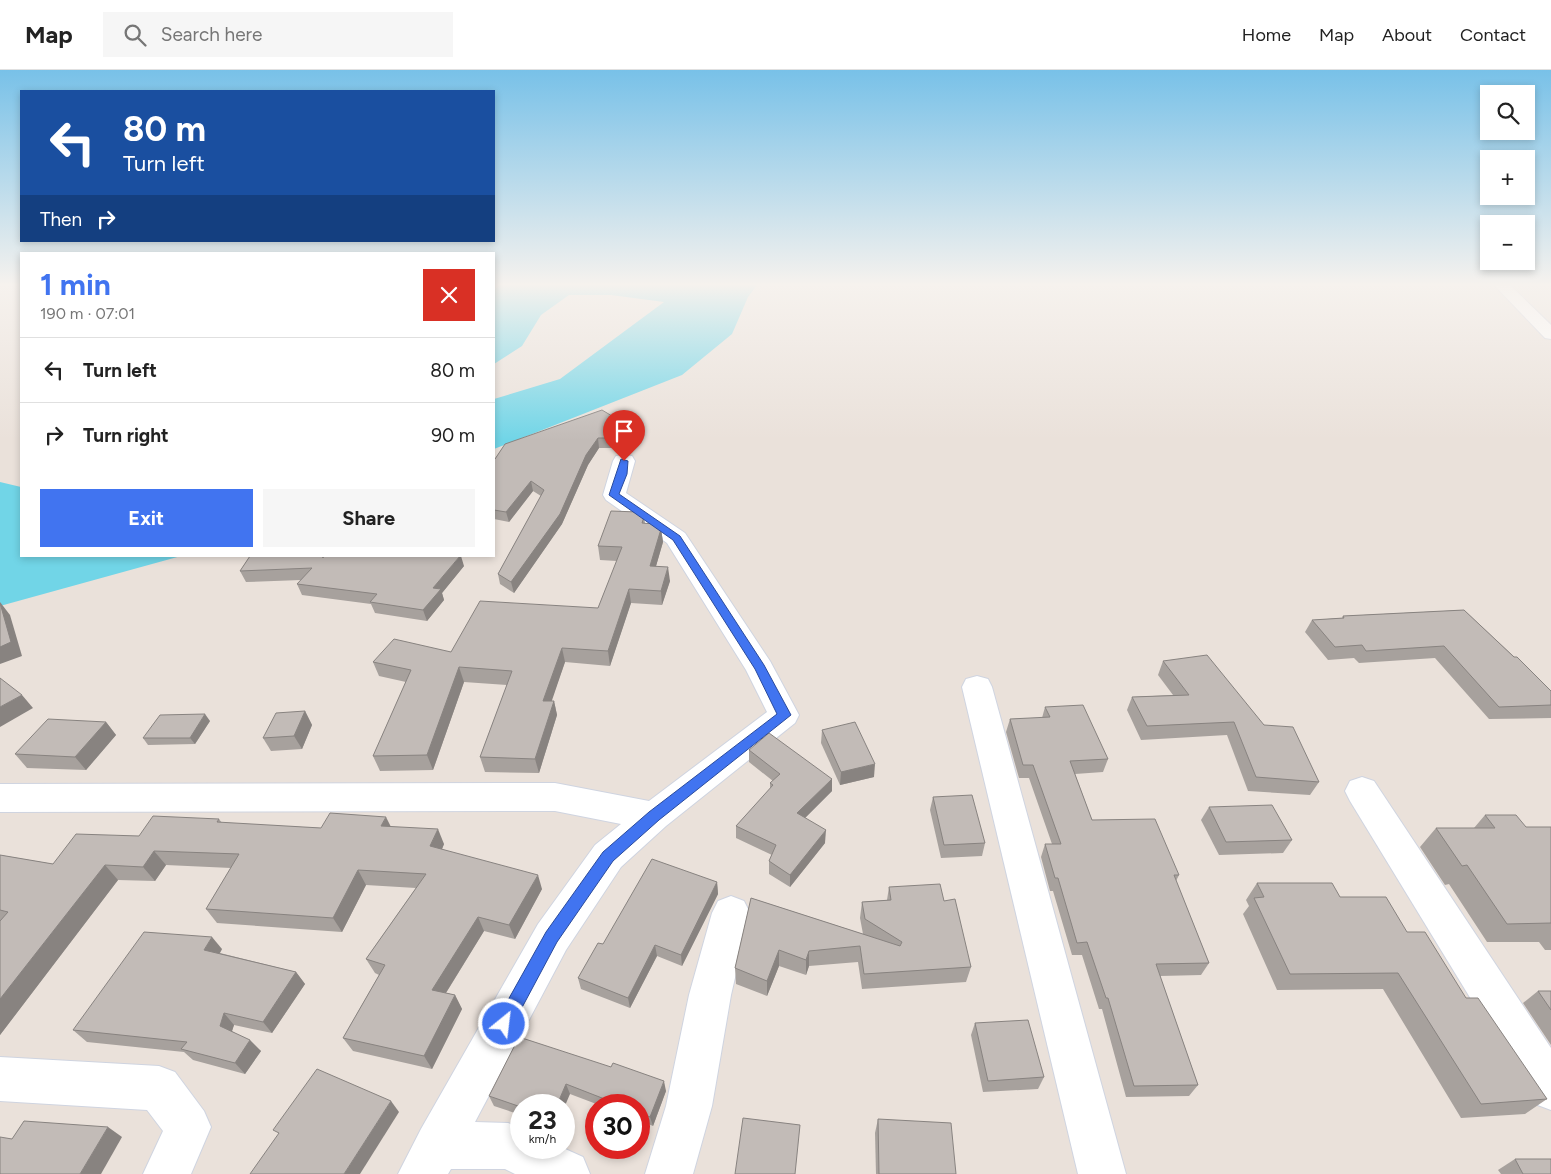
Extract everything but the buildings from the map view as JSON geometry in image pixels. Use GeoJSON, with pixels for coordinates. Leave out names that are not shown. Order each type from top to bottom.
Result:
{"type":"FeatureCollection","features":[{"type":"Feature","properties":{"kind":"street"},"geometry":{"type":"LineString","coordinates":[[429,1160],[552,937],[608,856],[654,816],[784,715],[760,668],[676,538],[614,495],[622,474],[624,461]]}},
{"type":"Feature","properties":{"kind":"street"},"geometry":{"type":"LineString","coordinates":[[978,687],[1102,1174]]}},
{"type":"Feature","properties":{"kind":"street"},"geometry":{"type":"LineString","coordinates":[[1362,791],[1551,1088]]}},
{"type":"Feature","properties":{"kind":"street"},"geometry":{"type":"LineString","coordinates":[[0,798],[555,797],[654,816]]}},
{"type":"Feature","properties":{"kind":"street"},"geometry":{"type":"LineString","coordinates":[[669,1174],[689,1106],[710,995],[731,913]]}},
{"type":"Feature","properties":{"kind":"street"},"geometry":{"type":"LineString","coordinates":[[0,1079],[159,1088],[188,1127],[167,1174]]}},
{"type":"Feature","properties":{"kind":"street"},"geometry":{"type":"LineString","coordinates":[[429,1160],[508,1146],[566,1174]]}},
{"type":"Feature","properties":{"kind":"water"},"geometry":{"type":"Polygon","coordinates":[[[495,337],[528,337],[522,346],[495,363],[495,337]]]}},
{"type":"Feature","properties":{"kind":"water"},"geometry":{"type":"Polygon","coordinates":[[[617,337],[729,337],[682,375],[495,449],[495,399],[560,379],[617,337]]]}},
{"type":"Feature","properties":{"kind":"water"},"geometry":{"type":"Polygon","coordinates":[[[0,482],[20,487],[20,557],[177,557],[0,606],[0,482]]]}},
{"type":"Feature","properties":{"kind":"route"},"geometry":{"type":"LineString","coordinates":[[504,1024],[552,937],[608,856],[654,816],[784,715],[760,668],[676,538],[614,495],[622,474],[624,461]]}}]}
